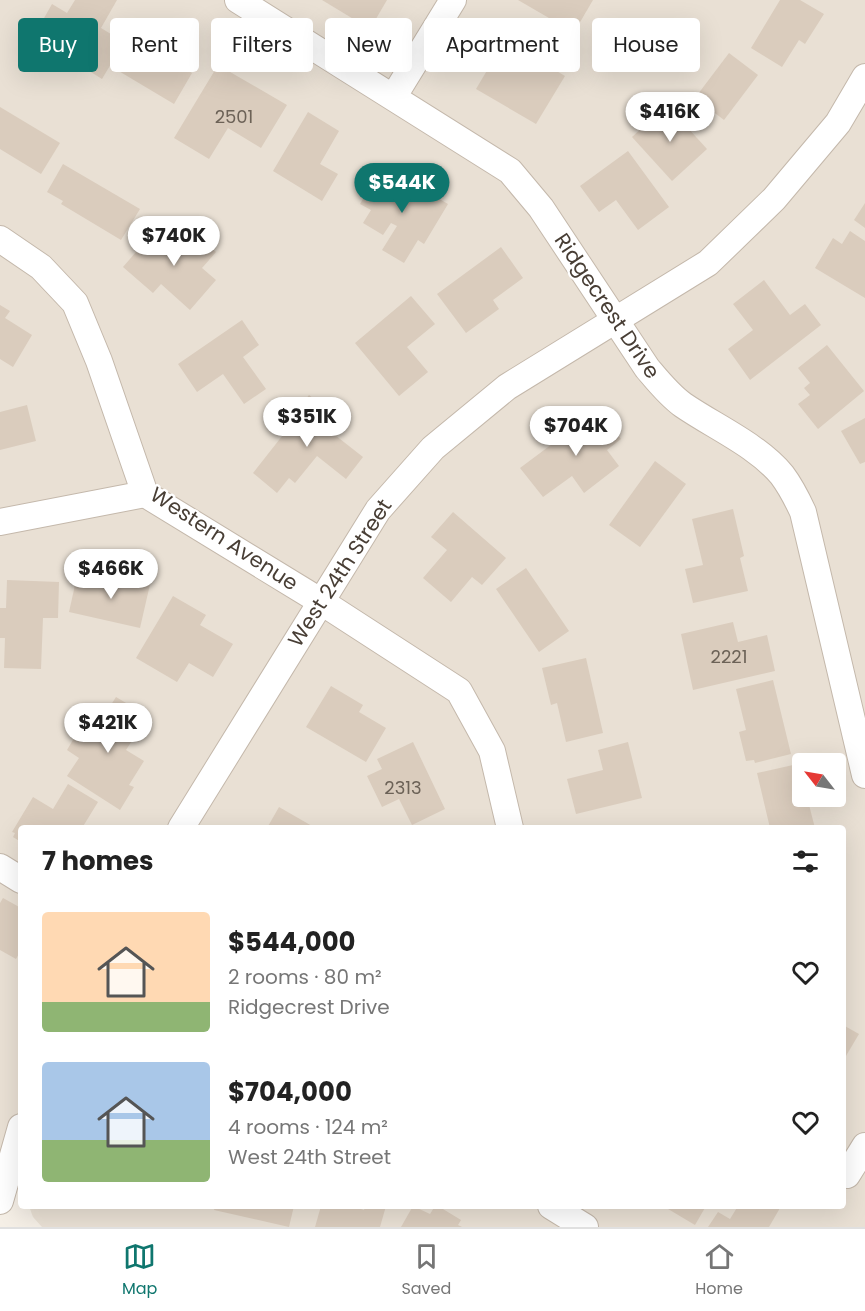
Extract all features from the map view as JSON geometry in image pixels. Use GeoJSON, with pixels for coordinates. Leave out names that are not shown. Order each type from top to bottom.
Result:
{"type":"FeatureCollection","features":[{"type":"Feature","properties":{"kind":"street","name":"Ridgecrest Drive"},"geometry":{"type":"LineString","coordinates":[[238,0],[510,171],[541,208],[615,320],[663,387],[681,403],[759,455],[780,474],[792,489],[803,512],[865,775]]}},
{"type":"Feature","properties":{"kind":"street"},"geometry":{"type":"LineString","coordinates":[[394,96],[453,0]]}},
{"type":"Feature","properties":{"kind":"street","name":"West 24th Street"},"geometry":{"type":"LineString","coordinates":[[183,825],[320,600],[378,510],[433,448],[507,387],[708,263],[774,199],[838,123],[865,77]]}},
{"type":"Feature","properties":{"kind":"street","name":"Western Avenue"},"geometry":{"type":"LineString","coordinates":[[0,239],[41,267],[75,303],[99,361],[146,494],[320,600],[459,691],[492,752],[509,825]]}},
{"type":"Feature","properties":{"kind":"street"},"geometry":{"type":"LineString","coordinates":[[0,522],[146,494]]}},
{"type":"Feature","properties":{"kind":"street"},"geometry":{"type":"LineString","coordinates":[[0,867],[18,878]]}},
{"type":"Feature","properties":{"kind":"street"},"geometry":{"type":"LineString","coordinates":[[0,1201],[18,1138]]}},
{"type":"Feature","properties":{"kind":"street"},"geometry":{"type":"LineString","coordinates":[[852,1178],[865,1146]]}},
{"type":"Feature","properties":{"kind":"street"},"geometry":{"type":"LineString","coordinates":[[556,1209],[585,1227]]}},
{"type":"Feature","properties":{"kind":"shaded area"},"geometry":{"type":"Polygon","coordinates":[[[0,0],[865,0],[865,1227],[42,1227],[33,1217],[30,1209],[846,1209],[846,825],[18,825],[18,1183],[0,1178],[0,0]]]}},
{"type":"Feature","properties":{"kind":"building"},"geometry":{"type":"Polygon","coordinates":[[[75,0],[117,0],[101,28],[110,33],[110,66],[102,79],[91,72],[98,72],[98,18],[44,18],[52,4],[67,13],[75,0]]]}},
{"type":"Feature","properties":{"kind":"building"},"geometry":{"type":"Polygon","coordinates":[[[322,0],[387,0],[376,18],[352,18],[322,0]]]}},
{"type":"Feature","properties":{"kind":"building"},"geometry":{"type":"Polygon","coordinates":[[[518,0],[593,0],[580,22],[580,18],[549,18],[518,0]]]}},
{"type":"Feature","properties":{"kind":"building"},"geometry":{"type":"Polygon","coordinates":[[[780,0],[800,0],[824,14],[805,44],[799,40],[782,67],[751,48],[780,0]]]}},
{"type":"Feature","properties":{"kind":"building"},"geometry":{"type":"Polygon","coordinates":[[[729,53],[758,75],[724,120],[695,98],[729,53]]]}},
{"type":"Feature","properties":{"kind":"building"},"geometry":{"type":"Polygon","coordinates":[[[120,72],[190,72],[192,73],[174,104],[120,72]]]}},
{"type":"Feature","properties":{"kind":"building"},"geometry":{"type":"Polygon","coordinates":[[[214,72],[230,72],[287,105],[261,148],[228,128],[209,159],[174,138],[214,72]]]}},
{"type":"Feature","properties":{"kind":"building"},"geometry":{"type":"Polygon","coordinates":[[[486,72],[558,72],[565,76],[536,124],[476,89],[486,72]]]}},
{"type":"Feature","properties":{"kind":"building"},"geometry":{"type":"Polygon","coordinates":[[[667,105],[707,149],[672,181],[632,137],[667,105]]]}},
{"type":"Feature","properties":{"kind":"building"},"geometry":{"type":"Polygon","coordinates":[[[0,107],[60,143],[41,174],[0,149],[0,107]]]}},
{"type":"Feature","properties":{"kind":"building"},"geometry":{"type":"Polygon","coordinates":[[[308,112],[339,131],[320,164],[338,174],[322,201],[273,171],[308,112]]]}},
{"type":"Feature","properties":{"kind":"building"},"geometry":{"type":"Polygon","coordinates":[[[628,151],[669,207],[638,230],[616,200],[599,212],[580,186],[628,151]]]}},
{"type":"Feature","properties":{"kind":"building"},"geometry":{"type":"Polygon","coordinates":[[[63,164],[140,209],[121,240],[61,204],[63,201],[47,192],[63,164]]]}},
{"type":"Feature","properties":{"kind":"building"},"geometry":{"type":"Polygon","coordinates":[[[379,172],[413,192],[417,186],[448,204],[424,244],[418,240],[404,263],[382,250],[397,226],[391,223],[383,235],[363,223],[371,210],[360,204],[379,172]]]}},
{"type":"Feature","properties":{"kind":"building"},"geometry":{"type":"Polygon","coordinates":[[[865,203],[865,228],[854,220],[865,203]]]}},
{"type":"Feature","properties":{"kind":"building"},"geometry":{"type":"Polygon","coordinates":[[[155,230],[179,251],[194,232],[216,252],[202,268],[216,280],[190,310],[161,284],[153,293],[123,267],[155,230]]]}},
{"type":"Feature","properties":{"kind":"building"},"geometry":{"type":"Polygon","coordinates":[[[850,231],[865,241],[865,298],[815,268],[833,238],[842,244],[850,231]]]}},
{"type":"Feature","properties":{"kind":"building"},"geometry":{"type":"Polygon","coordinates":[[[501,247],[523,278],[493,300],[499,309],[466,333],[437,294],[501,247]]]}},
{"type":"Feature","properties":{"kind":"building"},"geometry":{"type":"Polygon","coordinates":[[[764,280],[790,315],[805,304],[821,325],[750,380],[728,349],[753,330],[733,304],[764,280]]]}},
{"type":"Feature","properties":{"kind":"building"},"geometry":{"type":"Polygon","coordinates":[[[411,296],[435,324],[407,347],[428,372],[399,396],[355,343],[411,296]]]}},
{"type":"Feature","properties":{"kind":"building"},"geometry":{"type":"Polygon","coordinates":[[[0,305],[10,311],[5,318],[32,335],[13,367],[0,359],[0,305]]]}},
{"type":"Feature","properties":{"kind":"building"},"geometry":{"type":"Polygon","coordinates":[[[242,320],[259,345],[243,357],[266,389],[244,404],[223,374],[197,392],[178,364],[242,320]]]}},
{"type":"Feature","properties":{"kind":"building"},"geometry":{"type":"Polygon","coordinates":[[[827,345],[864,391],[818,429],[798,404],[810,395],[804,388],[810,383],[798,368],[827,345]]]}},
{"type":"Feature","properties":{"kind":"building"},"geometry":{"type":"Polygon","coordinates":[[[309,395],[335,416],[326,428],[363,457],[346,479],[317,456],[295,483],[289,478],[277,493],[253,473],[301,412],[298,409],[309,395]]]}},
{"type":"Feature","properties":{"kind":"building"},"geometry":{"type":"Polygon","coordinates":[[[27,405],[36,441],[0,450],[0,412],[27,405]]]}},
{"type":"Feature","properties":{"kind":"building"},"geometry":{"type":"Polygon","coordinates":[[[599,409],[621,439],[607,450],[619,466],[584,493],[572,476],[543,497],[520,468],[599,409]]]}},
{"type":"Feature","properties":{"kind":"building"},"geometry":{"type":"Polygon","coordinates":[[[865,418],[865,462],[860,464],[841,431],[865,418]]]}},
{"type":"Feature","properties":{"kind":"building"},"geometry":{"type":"Polygon","coordinates":[[[655,461],[686,484],[640,547],[609,525],[655,461]]]}},
{"type":"Feature","properties":{"kind":"building"},"geometry":{"type":"Polygon","coordinates":[[[733,509],[744,556],[740,558],[748,591],[693,603],[685,569],[703,565],[692,519],[733,509]]]}},
{"type":"Feature","properties":{"kind":"building"},"geometry":{"type":"Polygon","coordinates":[[[453,512],[506,558],[482,585],[472,577],[451,602],[423,578],[447,550],[431,537],[453,512]]]}},
{"type":"Feature","properties":{"kind":"building"},"geometry":{"type":"Polygon","coordinates":[[[526,568],[569,631],[539,652],[496,589],[526,568]]]}},
{"type":"Feature","properties":{"kind":"building"},"geometry":{"type":"Polygon","coordinates":[[[131,575],[151,580],[140,628],[69,612],[77,576],[107,583],[108,577],[120,580],[118,585],[128,587],[131,575]]]}},
{"type":"Feature","properties":{"kind":"building"},"geometry":{"type":"Polygon","coordinates":[[[7,580],[59,582],[58,618],[43,618],[41,669],[4,668],[5,638],[0,638],[0,608],[6,608],[7,580]]]}},
{"type":"Feature","properties":{"kind":"building"},"geometry":{"type":"Polygon","coordinates":[[[173,596],[206,615],[200,625],[233,644],[213,677],[189,663],[177,682],[136,658],[173,596]]]}},
{"type":"Feature","properties":{"kind":"building"},"geometry":{"type":"Polygon","coordinates":[[[733,622],[738,642],[767,635],[775,671],[693,690],[681,634],[733,622]]]}},
{"type":"Feature","properties":{"kind":"building"},"geometry":{"type":"Polygon","coordinates":[[[586,658],[603,733],[566,742],[557,703],[551,705],[542,668],[586,658]]]}},
{"type":"Feature","properties":{"kind":"building"},"geometry":{"type":"Polygon","coordinates":[[[773,680],[791,754],[755,763],[754,760],[746,761],[739,732],[746,730],[736,689],[773,680]]]}},
{"type":"Feature","properties":{"kind":"building"},"geometry":{"type":"Polygon","coordinates":[[[331,686],[363,705],[359,712],[386,728],[366,762],[306,727],[331,686]]]}},
{"type":"Feature","properties":{"kind":"building"},"geometry":{"type":"Polygon","coordinates":[[[116,697],[148,716],[126,750],[144,761],[129,785],[134,787],[120,810],[67,776],[79,758],[67,750],[83,723],[95,730],[116,697]]]}},
{"type":"Feature","properties":{"kind":"building"},"geometry":{"type":"Polygon","coordinates":[[[413,742],[445,809],[412,825],[399,799],[382,807],[367,776],[382,769],[377,759],[413,742]]]}},
{"type":"Feature","properties":{"kind":"building"},"geometry":{"type":"Polygon","coordinates":[[[628,742],[642,798],[576,814],[567,779],[603,770],[598,750],[628,742]]]}},
{"type":"Feature","properties":{"kind":"building"},"geometry":{"type":"Polygon","coordinates":[[[792,765],[792,807],[810,807],[814,825],[769,825],[757,773],[792,765]]]}},
{"type":"Feature","properties":{"kind":"building"},"geometry":{"type":"Polygon","coordinates":[[[68,784],[98,802],[84,825],[18,825],[18,840],[13,837],[15,833],[12,832],[33,797],[53,809],[68,784]]]}},
{"type":"Feature","properties":{"kind":"building"},"geometry":{"type":"Polygon","coordinates":[[[279,807],[310,825],[269,825],[279,807]]]}},
{"type":"Feature","properties":{"kind":"building"},"geometry":{"type":"Polygon","coordinates":[[[3,898],[18,906],[18,955],[16,959],[0,950],[0,903],[3,898]]]}},
{"type":"Feature","properties":{"kind":"building"},"geometry":{"type":"Polygon","coordinates":[[[846,1027],[859,1034],[846,1056],[846,1027]]]}},
{"type":"Feature","properties":{"kind":"building"},"geometry":{"type":"Polygon","coordinates":[[[214,1209],[293,1209],[289,1227],[214,1209]]]}},
{"type":"Feature","properties":{"kind":"building"},"geometry":{"type":"Polygon","coordinates":[[[320,1209],[385,1209],[380,1227],[315,1227],[320,1209]]]}},
{"type":"Feature","properties":{"kind":"building"},"geometry":{"type":"Polygon","coordinates":[[[411,1209],[419,1209],[430,1214],[433,1209],[443,1209],[461,1220],[458,1225],[462,1227],[401,1227],[411,1209]]]}},
{"type":"Feature","properties":{"kind":"building"},"geometry":{"type":"Polygon","coordinates":[[[668,1209],[704,1209],[695,1225],[668,1209]]]}},
{"type":"Feature","properties":{"kind":"building"},"geometry":{"type":"Polygon","coordinates":[[[736,1209],[779,1209],[769,1227],[708,1227],[718,1212],[730,1219],[736,1209]]]}}]}
